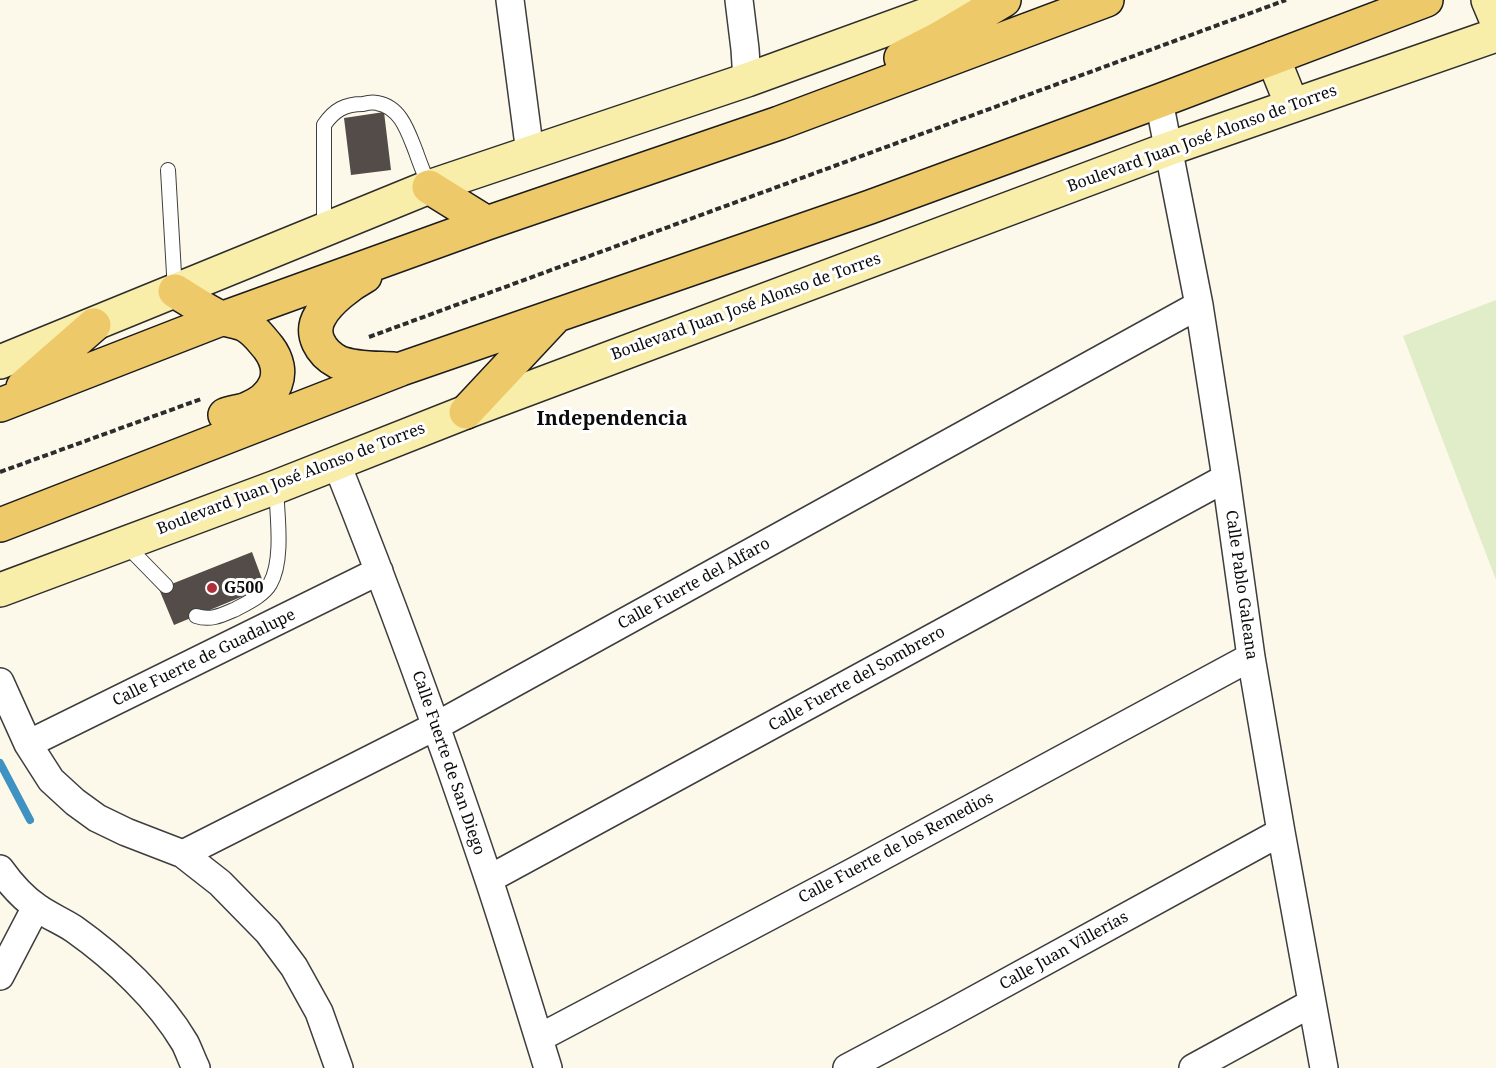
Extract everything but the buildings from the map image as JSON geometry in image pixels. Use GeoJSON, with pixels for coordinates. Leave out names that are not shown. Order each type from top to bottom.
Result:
{"type":"FeatureCollection","features":[{"type":"Feature","properties":{"kind":"main road"},"geometry":{"type":"LineString","coordinates":[[779,123],[847,85],[940,38],[1004,0]]}},
{"type":"Feature","properties":{"kind":"main road"},"geometry":{"type":"LineString","coordinates":[[3,404],[221,318],[487,223],[779,123],[1107,0]]}},
{"type":"Feature","properties":{"kind":"main road"},"geometry":{"type":"LineString","coordinates":[[0,525],[401,369],[870,207],[1426,0]]}},
{"type":"Feature","properties":{"kind":"main road"},"geometry":{"type":"LineString","coordinates":[[429,187],[487,223]]}},
{"type":"Feature","properties":{"kind":"main road"},"geometry":{"type":"LineString","coordinates":[[401,369],[360,367],[337,361],[324,353],[318,344],[316,326],[320,316],[339,294],[357,280],[406,252]]}},
{"type":"Feature","properties":{"kind":"main road"},"geometry":{"type":"LineString","coordinates":[[122,477],[156,444],[172,435],[248,409],[275,388],[278,367],[273,354],[256,332],[236,321],[221,318],[175,291]]}},
{"type":"Feature","properties":{"kind":"main road"},"geometry":{"type":"LineString","coordinates":[[466,412],[557,316]]}},
{"type":"Feature","properties":{"kind":"main road"},"geometry":{"type":"LineString","coordinates":[[3,404],[94,325]]}},
{"type":"Feature","properties":{"kind":"street"},"geometry":{"type":"LineString","coordinates":[[510,0],[530,153]]}},
{"type":"Feature","properties":{"kind":"street"},"geometry":{"type":"LineString","coordinates":[[739,0],[747,80]]}},
{"type":"Feature","properties":{"kind":"street"},"geometry":{"type":"LineString","coordinates":[[0,362],[429,187],[747,80],[922,8],[967,0]]}},
{"type":"Feature","properties":{"kind":"street"},"geometry":{"type":"LineString","coordinates":[[1488,0],[1496,19]]}},
{"type":"Feature","properties":{"kind":"street","name":"Boulevard Juan José Alonso de Torres"},"geometry":{"type":"LineString","coordinates":[[0,590],[276,487],[466,412],[1168,149],[1496,35]]}},
{"type":"Feature","properties":{"kind":"street"},"geometry":{"type":"LineString","coordinates":[[1273,58],[1292,105]]}},
{"type":"Feature","properties":{"kind":"street","name":"Calle Pablo Galeana"},"geometry":{"type":"LineString","coordinates":[[1159,101],[1199,304],[1251,657],[1324,1068]]}},
{"type":"Feature","properties":{"kind":"street","name":"Calle Fuerte del Alfaro"},"geometry":{"type":"LineString","coordinates":[[183,854],[436,726],[1199,304]]}},
{"type":"Feature","properties":{"kind":"street","name":"Calle Fuerte de San Diego"},"geometry":{"type":"LineString","coordinates":[[336,462],[380,571],[436,726],[489,879],[548,1068]]}},
{"type":"Feature","properties":{"kind":"street","name":"Calle Fuerte del Sombrero"},"geometry":{"type":"LineString","coordinates":[[489,879],[1226,478]]}},
{"type":"Feature","properties":{"kind":"street","name":"Calle Fuerte de Guadalupe"},"geometry":{"type":"LineString","coordinates":[[28,744],[380,571]]}},
{"type":"Feature","properties":{"kind":"street","name":"Calle Fuerte de los Remedios"},"geometry":{"type":"LineString","coordinates":[[539,1038],[1251,657]]}},
{"type":"Feature","properties":{"kind":"street"},"geometry":{"type":"LineString","coordinates":[[0,682],[28,744],[51,780],[97,818],[183,854],[220,883],[275,941],[294,967],[319,1012],[339,1068]]}},
{"type":"Feature","properties":{"kind":"street","name":"Calle Juan Villerías"},"geometry":{"type":"LineString","coordinates":[[847,1068],[956,1011],[1281,832]]}},
{"type":"Feature","properties":{"kind":"street"},"geometry":{"type":"LineString","coordinates":[[0,869],[10,883],[36,907],[100,948],[163,1009],[186,1044],[196,1068]]}},
{"type":"Feature","properties":{"kind":"street"},"geometry":{"type":"LineString","coordinates":[[0,976],[36,907]]}},
{"type":"Feature","properties":{"kind":"street"},"geometry":{"type":"LineString","coordinates":[[1193,1068],[1312,1002]]}},
{"type":"Feature","properties":{"kind":"lane"},"geometry":{"type":"LineString","coordinates":[[324,230],[324,125],[329,117],[340,108],[351,104],[376,103],[397,113],[405,124],[429,187]]}},
{"type":"Feature","properties":{"kind":"lane"},"geometry":{"type":"LineString","coordinates":[[168,170],[175,291]]}},
{"type":"Feature","properties":{"kind":"lane"},"geometry":{"type":"LineString","coordinates":[[196,616],[204,619],[220,616],[238,608],[270,585],[279,556],[276,487]]}},
{"type":"Feature","properties":{"kind":"lane"},"geometry":{"type":"LineString","coordinates":[[124,542],[166,586]]}},
{"type":"Feature","properties":{"kind":"path"},"geometry":{"type":"LineString","coordinates":[[369,336],[1286,0]]}},
{"type":"Feature","properties":{"kind":"path"},"geometry":{"type":"LineString","coordinates":[[0,472],[211,395]]}},
{"type":"Feature","properties":{"kind":"green space"},"geometry":{"type":"Polygon","coordinates":[[[1496,300],[1496,580],[1403,336],[1496,300]]]}},
{"type":"Feature","properties":{"kind":"waterway"},"geometry":{"type":"LineString","coordinates":[[0,763],[30,820]]}},
{"type":"Feature","properties":{"kind":"place","name":"G500"},"geometry":{"type":"Point","coordinates":[212,588]}},
{"type":"Feature","properties":{"kind":"district","name":"Independencia"},"geometry":{"type":"Point","coordinates":[612,419]}}]}
